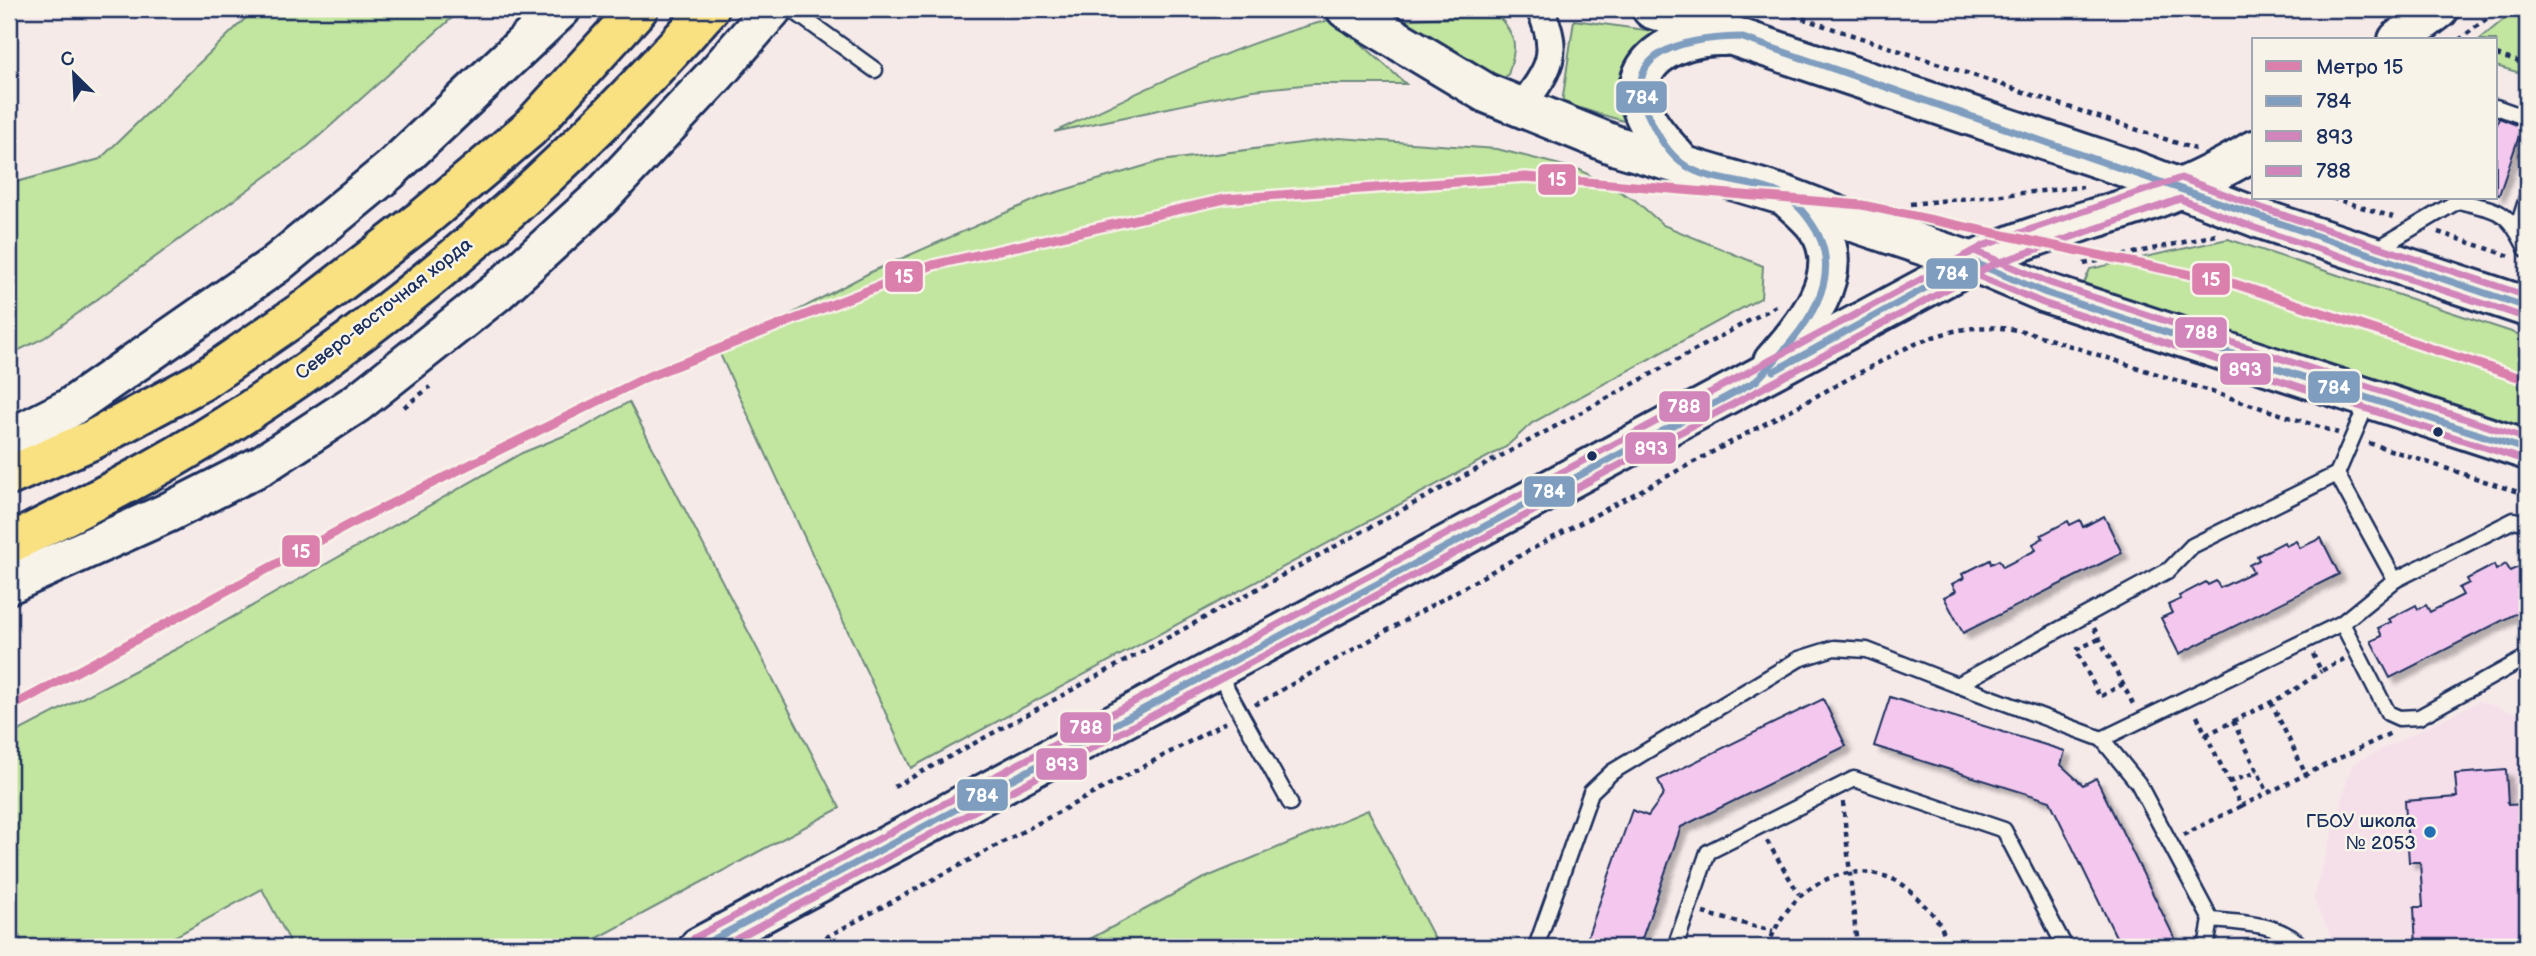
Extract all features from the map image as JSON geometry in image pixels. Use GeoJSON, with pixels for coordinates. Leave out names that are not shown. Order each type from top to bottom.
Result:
{"type":"FeatureCollection","features":[{"type":"Feature","properties":{"kind":"highway"},"geometry":{"type":"LineString","coordinates":[[9,476],[92,440],[200,382],[306,309],[425,217],[529,129],[638,9]]}},
{"type":"Feature","properties":{"kind":"highway","name":"Северо-восточная хорда"},"geometry":{"type":"LineString","coordinates":[[9,544],[116,490],[226,425],[329,355],[467,246],[655,70],[709,9]]}},
{"type":"Feature","properties":{"kind":"main road"},"geometry":{"type":"LineString","coordinates":[[9,439],[68,409],[275,265],[389,171],[561,9]]}},
{"type":"Feature","properties":{"kind":"main road"},"geometry":{"type":"LineString","coordinates":[[9,584],[167,513],[262,465],[357,403],[497,292],[601,197],[716,74],[772,9]]}},
{"type":"Feature","properties":{"kind":"main road"},"geometry":{"type":"LineString","coordinates":[[1346,9],[1486,93],[1617,146],[1786,196],[1973,262],[2046,293],[2527,450]]}},
{"type":"Feature","properties":{"kind":"main road"},"geometry":{"type":"LineString","coordinates":[[1652,9],[2101,159],[2324,240],[2527,307]]}},
{"type":"Feature","properties":{"kind":"main road"},"geometry":{"type":"LineString","coordinates":[[2401,38],[2439,9]]}},
{"type":"Feature","properties":{"kind":"main road"},"geometry":{"type":"LineString","coordinates":[[1682,165],[1654,131],[1641,105],[1639,92],[1645,68],[1654,57],[1678,42],[1712,35],[1740,37]]}},
{"type":"Feature","properties":{"kind":"main road"},"geometry":{"type":"LineString","coordinates":[[699,947],[1973,262],[2027,239],[2180,188],[2252,151]]}},
{"type":"Feature","properties":{"kind":"main road"},"geometry":{"type":"LineString","coordinates":[[1756,381],[1811,316],[1827,273],[1826,250],[1818,227],[1786,196]]}},
{"type":"Feature","properties":{"kind":"main road"},"geometry":{"type":"LineString","coordinates":[[2280,200],[2302,226],[2324,240]]}},
{"type":"Feature","properties":{"kind":"street"},"geometry":{"type":"LineString","coordinates":[[1521,107],[1550,66],[1552,39],[1540,9]]}},
{"type":"Feature","properties":{"kind":"lane"},"geometry":{"type":"LineString","coordinates":[[791,9],[876,70]]}},
{"type":"Feature","properties":{"kind":"lane"},"geometry":{"type":"LineString","coordinates":[[2498,108],[2527,118]]}},
{"type":"Feature","properties":{"kind":"lane"},"geometry":{"type":"LineString","coordinates":[[2517,229],[2527,198]]}},
{"type":"Feature","properties":{"kind":"lane"},"geometry":{"type":"LineString","coordinates":[[2367,254],[2458,200],[2502,212],[2517,229],[2527,250]]}},
{"type":"Feature","properties":{"kind":"lane"},"geometry":{"type":"LineString","coordinates":[[1957,685],[2169,570],[2192,546],[2337,474],[2369,398]]}},
{"type":"Feature","properties":{"kind":"lane"},"geometry":{"type":"LineString","coordinates":[[2337,474],[2395,580]]}},
{"type":"Feature","properties":{"kind":"lane"},"geometry":{"type":"LineString","coordinates":[[2102,739],[2342,623],[2395,580],[2514,520],[2527,523]]}},
{"type":"Feature","properties":{"kind":"lane"},"geometry":{"type":"LineString","coordinates":[[2342,623],[2388,713],[2399,718],[2419,717],[2527,657]]}},
{"type":"Feature","properties":{"kind":"lane"},"geometry":{"type":"LineString","coordinates":[[1536,947],[1591,792],[1612,772],[1799,659],[1834,648],[1867,650],[2102,739],[2138,783],[2172,841],[2211,920],[2206,947]]}},
{"type":"Feature","properties":{"kind":"lane"},"geometry":{"type":"LineString","coordinates":[[1217,670],[1290,803]]}},
{"type":"Feature","properties":{"kind":"lane"},"geometry":{"type":"LineString","coordinates":[[1675,947],[1708,852],[1854,779],[2004,830],[2065,947]]}},
{"type":"Feature","properties":{"kind":"lane"},"geometry":{"type":"LineString","coordinates":[[2211,920],[2264,927],[2294,937],[2302,947]]}},
{"type":"Feature","properties":{"kind":"path"},"geometry":{"type":"LineString","coordinates":[[1774,9],[2206,153]]}},
{"type":"Feature","properties":{"kind":"path"},"geometry":{"type":"LineString","coordinates":[[2462,38],[2499,9]]}},
{"type":"Feature","properties":{"kind":"path"},"geometry":{"type":"LineString","coordinates":[[2498,56],[2527,64]]}},
{"type":"Feature","properties":{"kind":"path"},"geometry":{"type":"LineString","coordinates":[[1910,204],[2091,186],[2114,123]]}},
{"type":"Feature","properties":{"kind":"path"},"geometry":{"type":"LineString","coordinates":[[2084,264],[2220,234]]}},
{"type":"Feature","properties":{"kind":"path"},"geometry":{"type":"LineString","coordinates":[[894,787],[1784,302]]}},
{"type":"Feature","properties":{"kind":"path"},"geometry":{"type":"LineString","coordinates":[[808,947],[1902,350],[1958,328],[1994,326],[2031,333],[2527,495]]}},
{"type":"Feature","properties":{"kind":"path"},"geometry":{"type":"LineString","coordinates":[[2087,614],[2100,639],[2123,684],[2100,697],[2076,650],[2100,639]]}},
{"type":"Feature","properties":{"kind":"path"},"geometry":{"type":"LineString","coordinates":[[2307,640],[2321,671]]}},
{"type":"Feature","properties":{"kind":"path"},"geometry":{"type":"LineString","coordinates":[[2206,735],[2271,702],[2357,652]]}},
{"type":"Feature","properties":{"kind":"path"},"geometry":{"type":"LineString","coordinates":[[2188,699],[2241,806]]}},
{"type":"Feature","properties":{"kind":"path"},"geometry":{"type":"LineString","coordinates":[[2271,702],[2306,775]]}},
{"type":"Feature","properties":{"kind":"path"},"geometry":{"type":"LineString","coordinates":[[2172,841],[2419,717]]}},
{"type":"Feature","properties":{"kind":"path"},"geometry":{"type":"LineString","coordinates":[[2233,721],[2268,793]]}},
{"type":"Feature","properties":{"kind":"path"},"geometry":{"type":"LineString","coordinates":[[2229,782],[2258,772]]}},
{"type":"Feature","properties":{"kind":"path"},"geometry":{"type":"LineString","coordinates":[[1842,786],[1857,947]]}},
{"type":"Feature","properties":{"kind":"path"},"geometry":{"type":"LineString","coordinates":[[1759,827],[1799,894]]}},
{"type":"Feature","properties":{"kind":"path"},"geometry":{"type":"LineString","coordinates":[[1768,947],[1773,931],[1799,894],[1826,878],[1850,873],[1868,873],[1899,881],[1938,919],[1946,940],[1945,947]]}},
{"type":"Feature","properties":{"kind":"path"},"geometry":{"type":"LineString","coordinates":[[1689,909],[1773,931]]}},
{"type":"Feature","properties":{"kind":"shaded area","name":"ГБОУ школа № 2053"},"geometry":{"type":"Polygon","coordinates":[[[2479,701],[2527,717],[2527,947],[2336,947],[2313,899],[2352,764],[2479,701]]]}},
{"type":"Feature","properties":{"kind":"green space"},"geometry":{"type":"Polygon","coordinates":[[[255,9],[462,9],[308,146],[44,338],[9,355],[9,184],[100,159],[255,9]]]}},
{"type":"Feature","properties":{"kind":"green space"},"geometry":{"type":"Polygon","coordinates":[[[2516,9],[2527,9],[2527,75],[2498,67],[2498,38],[2481,38],[2516,9]]]}},
{"type":"Feature","properties":{"kind":"green space"},"geometry":{"type":"Polygon","coordinates":[[[1497,14],[1512,36],[1514,49],[1508,75],[1489,87],[1381,21],[1497,14]]]}},
{"type":"Feature","properties":{"kind":"green space"},"geometry":{"type":"Polygon","coordinates":[[[1334,19],[1406,84],[1313,84],[1253,90],[1054,132],[1226,54],[1262,40],[1334,19]]]}},
{"type":"Feature","properties":{"kind":"green space"},"geometry":{"type":"Polygon","coordinates":[[[1574,20],[1667,33],[1637,125],[1562,103],[1574,20]]]}},
{"type":"Feature","properties":{"kind":"green space"},"geometry":{"type":"Polygon","coordinates":[[[1339,138],[1497,149],[1580,170],[1635,200],[1663,225],[1763,266],[1761,298],[1532,423],[1506,447],[911,768],[719,352],[871,272],[1044,196],[1161,161],[1339,138]]]}},
{"type":"Feature","properties":{"kind":"green space"},"geometry":{"type":"Polygon","coordinates":[[[2228,239],[2527,337],[2527,436],[2083,286],[2090,269],[2228,239]]]}},
{"type":"Feature","properties":{"kind":"green space"},"geometry":{"type":"Polygon","coordinates":[[[629,402],[840,808],[581,947],[293,947],[262,889],[156,947],[25,947],[9,917],[9,736],[178,648],[522,453],[583,428],[629,402]]]}},
{"type":"Feature","properties":{"kind":"green space"},"geometry":{"type":"Polygon","coordinates":[[[1368,810],[1439,947],[1075,947],[1200,880],[1368,810]]]}},
{"type":"Feature","properties":{"kind":"building"},"geometry":{"type":"Polygon","coordinates":[[[2499,118],[2522,127],[2499,195],[2498,195],[2499,118]]]}},
{"type":"Feature","properties":{"kind":"building"},"geometry":{"type":"Polygon","coordinates":[[[2104,516],[2122,553],[1963,633],[1944,597],[1956,591],[1952,584],[1964,578],[1962,574],[1990,560],[1991,564],[1999,560],[2003,567],[2036,550],[2033,544],[2043,538],[2041,535],[2068,521],[2070,525],[2080,520],[2083,527],[2104,516]]]}},
{"type":"Feature","properties":{"kind":"building"},"geometry":{"type":"Polygon","coordinates":[[[2321,538],[2339,574],[2179,654],[2161,618],[2172,613],[2168,605],[2181,599],[2179,596],[2206,582],[2208,585],[2216,581],[2220,588],[2253,572],[2249,565],[2259,560],[2257,556],[2284,542],[2286,546],[2296,541],[2300,548],[2321,538]]]}},
{"type":"Feature","properties":{"kind":"building"},"geometry":{"type":"Polygon","coordinates":[[[2527,563],[2527,608],[2390,678],[2371,641],[2382,636],[2378,628],[2416,605],[2418,609],[2426,605],[2430,612],[2463,595],[2459,588],[2469,583],[2467,579],[2494,565],[2496,570],[2506,564],[2510,571],[2527,563]]]}},
{"type":"Feature","properties":{"kind":"building"},"geometry":{"type":"Polygon","coordinates":[[[1890,697],[2065,751],[2061,765],[2083,785],[2096,778],[2179,947],[2121,947],[2050,801],[1874,746],[1890,697]]]}},
{"type":"Feature","properties":{"kind":"building"},"geometry":{"type":"Polygon","coordinates":[[[1823,699],[1846,746],[1681,827],[1639,947],[1584,947],[1632,810],[1648,816],[1664,794],[1658,780],[1823,699]]]}},
{"type":"Feature","properties":{"kind":"building"},"geometry":{"type":"Polygon","coordinates":[[[2506,770],[2508,805],[2527,804],[2527,947],[2416,947],[2414,907],[2423,907],[2420,862],[2409,862],[2405,801],[2457,797],[2455,774],[2506,770]]]}},
{"type":"Feature","properties":{"kind":"metro line","name":"15"},"geometry":{"type":"LineString","coordinates":[[9,708],[362,518],[647,377],[933,265],[1225,199],[1526,177],[1862,205],[2235,284],[2527,380]]}},
{"type":"Feature","properties":{"kind":"transit line","name":"784"},"geometry":{"type":"LineString","coordinates":[[699,947],[1756,381],[1788,346],[1814,307],[1823,287],[1826,265],[1822,243],[1807,216],[1785,196],[1763,187],[1715,178],[1693,170],[1678,160],[1664,144],[1642,97],[1642,78],[1649,63],[1679,45],[1740,37],[2527,307]]}},
{"type":"Feature","properties":{"kind":"transit line","name":"788"},"geometry":{"type":"LineString","coordinates":[[694,938],[1985,245],[2181,178],[2262,208],[2527,296]]}},
{"type":"Feature","properties":{"kind":"transit line","name":"893"},"geometry":{"type":"LineString","coordinates":[[721,947],[1992,265],[2180,199],[2255,228],[2524,317]]}},
{"type":"Feature","properties":{"kind":"transit line","name":"788"},"geometry":{"type":"LineString","coordinates":[[1977,252],[2050,283],[2527,439]]}},
{"type":"Feature","properties":{"kind":"transit line","name":"784"},"geometry":{"type":"LineString","coordinates":[[1774,371],[1973,262],[2046,293],[2527,450]]}},
{"type":"Feature","properties":{"kind":"transit line","name":"893"},"geometry":{"type":"LineString","coordinates":[[1969,272],[2043,303],[2524,460]]}},
{"type":"Feature","properties":{"kind":"place","name":"ГБОУ школа № 2053"},"geometry":{"type":"Point","coordinates":[2430,832]}}]}
